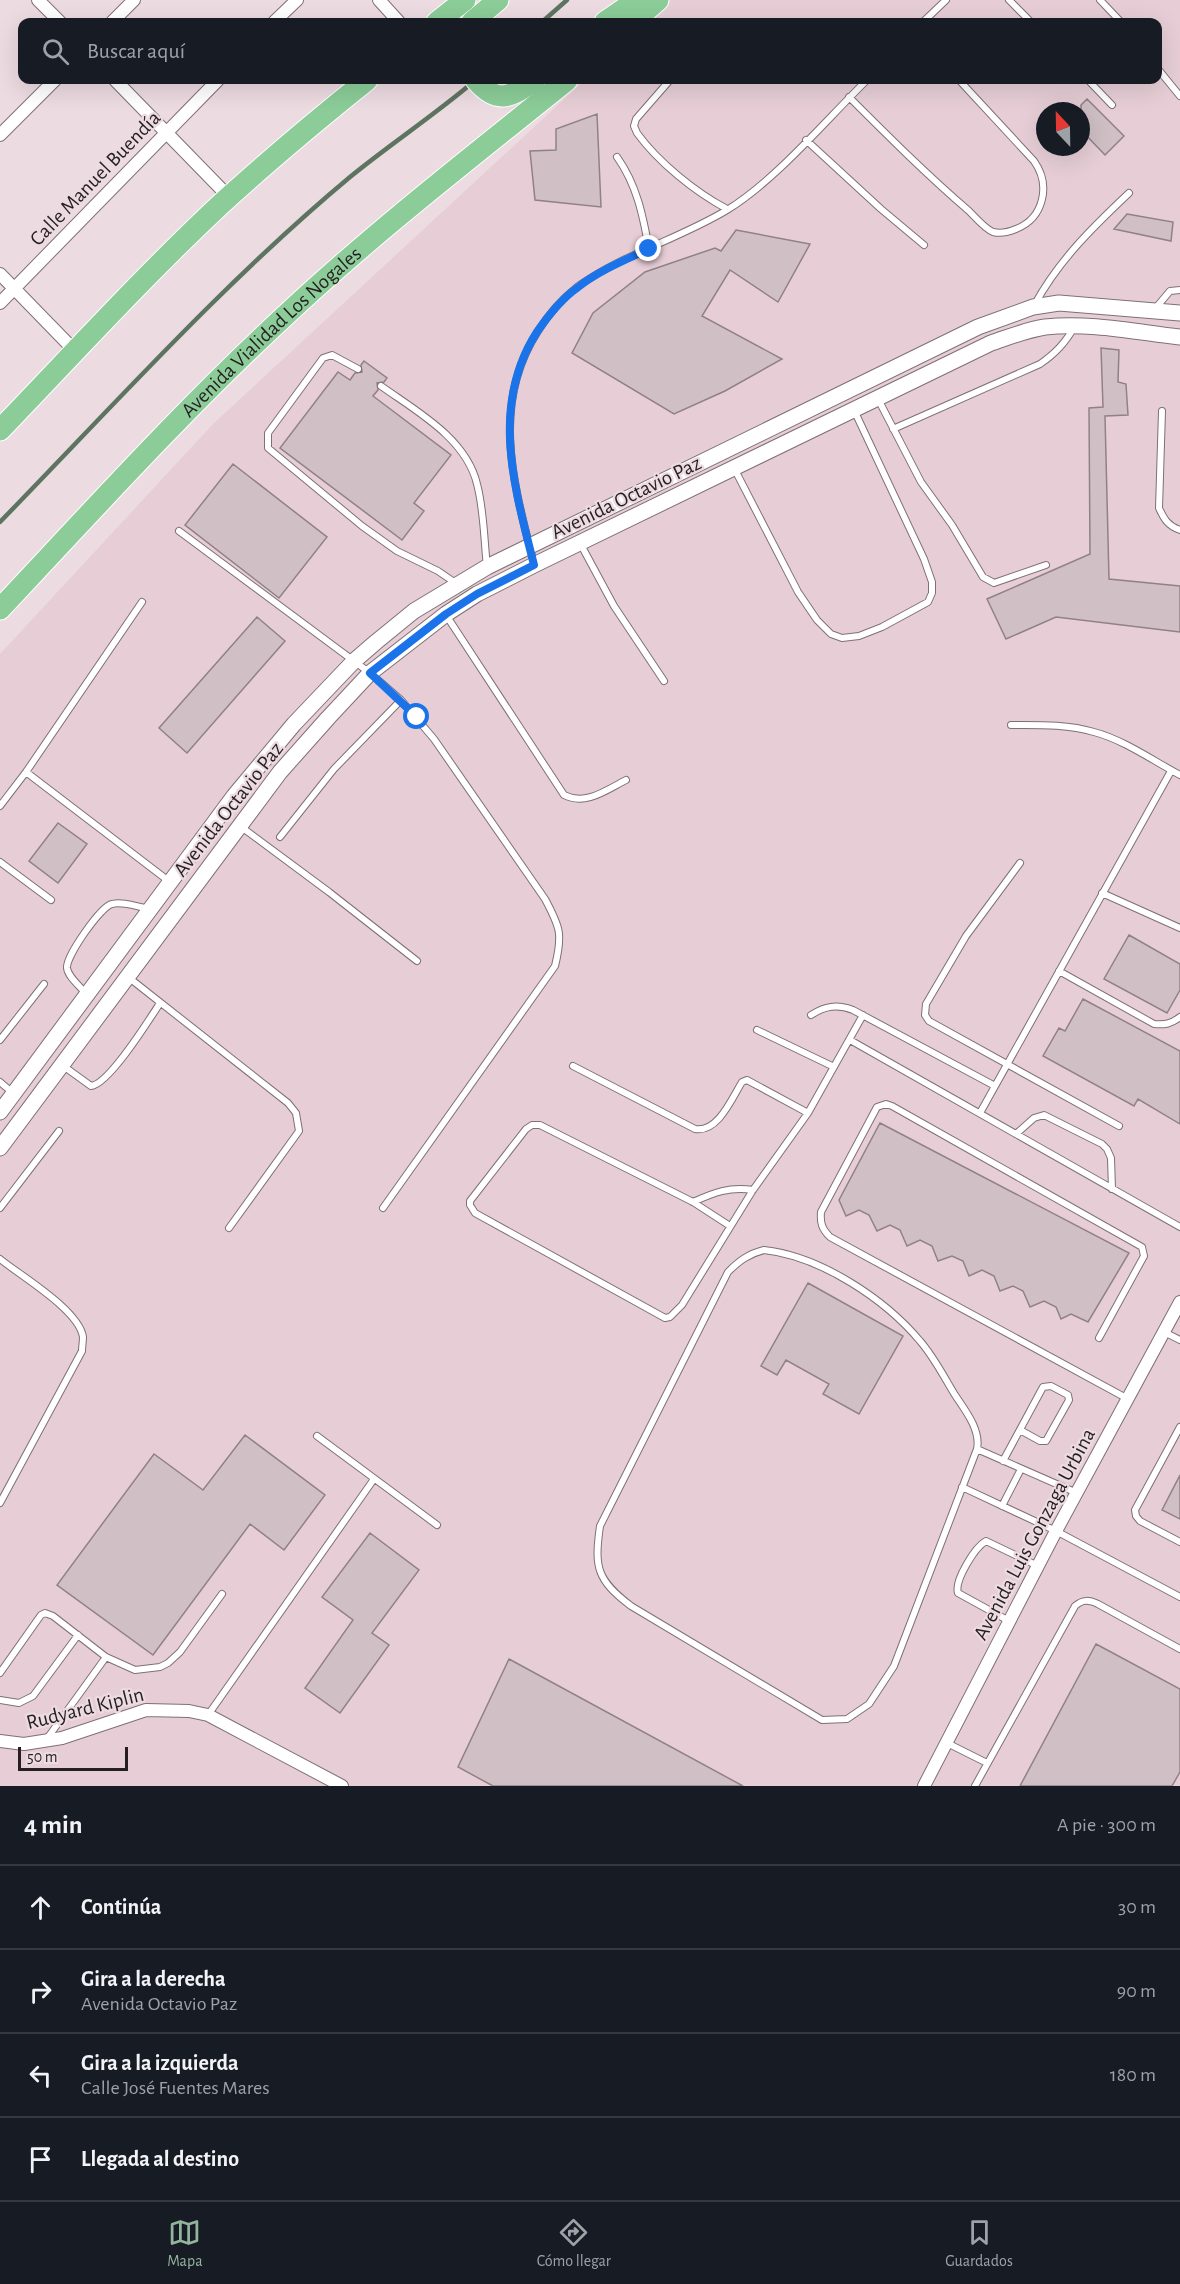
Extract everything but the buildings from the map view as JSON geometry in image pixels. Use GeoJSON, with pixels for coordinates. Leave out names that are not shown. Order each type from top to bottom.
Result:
{"type":"FeatureCollection","features":[{"type":"Feature","properties":{"kind":"highway"},"geometry":{"type":"LineString","coordinates":[[442,18],[465,0]]}},
{"type":"Feature","properties":{"kind":"highway"},"geometry":{"type":"LineString","coordinates":[[477,18],[498,0]]}},
{"type":"Feature","properties":{"kind":"highway"},"geometry":{"type":"LineString","coordinates":[[611,18],[637,0]]}},
{"type":"Feature","properties":{"kind":"highway"},"geometry":{"type":"LineString","coordinates":[[638,18],[658,0]]}},
{"type":"Feature","properties":{"kind":"highway"},"geometry":{"type":"LineString","coordinates":[[0,430],[136,286],[229,197],[362,84]]}},
{"type":"Feature","properties":{"kind":"highway"},"geometry":{"type":"LineString","coordinates":[[483,86],[498,96],[515,94],[530,84]]}},
{"type":"Feature","properties":{"kind":"highway","name":"Avenida Vialidad Los Nogales"},"geometry":{"type":"LineString","coordinates":[[0,609],[174,424],[288,313],[380,231],[562,84]]}},
{"type":"Feature","properties":{"kind":"street"},"geometry":{"type":"LineString","coordinates":[[38,0],[56,18]]}},
{"type":"Feature","properties":{"kind":"street"},"geometry":{"type":"LineString","coordinates":[[116,18],[134,0]]}},
{"type":"Feature","properties":{"kind":"street"},"geometry":{"type":"LineString","coordinates":[[278,18],[297,0]]}},
{"type":"Feature","properties":{"kind":"street"},"geometry":{"type":"LineString","coordinates":[[379,0],[395,18]]}},
{"type":"Feature","properties":{"kind":"street"},"geometry":{"type":"LineString","coordinates":[[0,135],[51,84]]}},
{"type":"Feature","properties":{"kind":"street"},"geometry":{"type":"LineString","coordinates":[[120,84],[229,197]]}},
{"type":"Feature","properties":{"kind":"street","name":"Calle Manuel Buendía"},"geometry":{"type":"LineString","coordinates":[[0,303],[214,84]]}},
{"type":"Feature","properties":{"kind":"street"},"geometry":{"type":"LineString","coordinates":[[0,274],[75,351]]}},
{"type":"Feature","properties":{"kind":"street","name":"Avenida Octavio Paz"},"geometry":{"type":"LineString","coordinates":[[0,1112],[249,778],[294,724],[354,661],[414,611],[487,567],[978,327],[1033,307],[1059,303],[1180,313]]}},
{"type":"Feature","properties":{"kind":"street","name":"Avenida Octavio Paz"},"geometry":{"type":"LineString","coordinates":[[0,1148],[280,772],[370,673],[446,614],[477,594],[534,565],[991,343],[1045,327],[1075,326],[1180,337]]}},
{"type":"Feature","properties":{"kind":"street","name":"Avenida Luis Gonzaga Urbina"},"geometry":{"type":"LineString","coordinates":[[924,1786],[1056,1531],[1180,1302]]}},
{"type":"Feature","properties":{"kind":"street","name":"Rudyard Kiplin"},"geometry":{"type":"LineString","coordinates":[[0,1741],[24,1744],[62,1738],[146,1710],[189,1711],[207,1715],[342,1786]]}},
{"type":"Feature","properties":{"kind":"lane"},"geometry":{"type":"LineString","coordinates":[[927,18],[946,0]]}},
{"type":"Feature","properties":{"kind":"lane"},"geometry":{"type":"LineString","coordinates":[[1009,0],[1027,18]]}},
{"type":"Feature","properties":{"kind":"lane"},"geometry":{"type":"LineString","coordinates":[[1102,2],[1112,0]]}},
{"type":"Feature","properties":{"kind":"lane"},"geometry":{"type":"LineString","coordinates":[[1102,2],[1117,18]]}},
{"type":"Feature","properties":{"kind":"lane"},"geometry":{"type":"LineString","coordinates":[[1162,74],[1180,96]]}},
{"type":"Feature","properties":{"kind":"lane"},"geometry":{"type":"LineString","coordinates":[[667,84],[636,119],[634,126],[637,133],[676,173],[700,193],[727,210]]}},
{"type":"Feature","properties":{"kind":"lane"},"geometry":{"type":"LineString","coordinates":[[534,565],[510,451],[508,418],[515,380],[525,351],[547,317],[576,288],[611,267],[727,210],[750,194],[863,84]]}},
{"type":"Feature","properties":{"kind":"lane"},"geometry":{"type":"LineString","coordinates":[[849,97],[934,182],[992,232],[1007,232],[1033,219],[1045,189],[1042,176],[1034,161],[963,84]]}},
{"type":"Feature","properties":{"kind":"lane"},"geometry":{"type":"LineString","coordinates":[[1092,84],[1112,105]]}},
{"type":"Feature","properties":{"kind":"lane"},"geometry":{"type":"LineString","coordinates":[[806,140],[924,245]]}},
{"type":"Feature","properties":{"kind":"lane"},"geometry":{"type":"LineString","coordinates":[[617,157],[633,183],[640,204],[649,249]]}},
{"type":"Feature","properties":{"kind":"lane"},"geometry":{"type":"LineString","coordinates":[[1033,307],[1058,266],[1129,193]]}},
{"type":"Feature","properties":{"kind":"lane"},"geometry":{"type":"LineString","coordinates":[[1154,310],[1170,291],[1180,290]]}},
{"type":"Feature","properties":{"kind":"lane"},"geometry":{"type":"LineString","coordinates":[[893,429],[1040,364],[1056,353],[1066,342],[1075,326]]}},
{"type":"Feature","properties":{"kind":"lane"},"geometry":{"type":"LineString","coordinates":[[358,369],[332,355],[323,358],[268,433],[268,448],[382,541],[457,584]]}},
{"type":"Feature","properties":{"kind":"lane"},"geometry":{"type":"LineString","coordinates":[[381,386],[441,430],[463,454],[477,484],[487,567]]}},
{"type":"Feature","properties":{"kind":"lane"},"geometry":{"type":"LineString","coordinates":[[878,398],[921,482],[952,525],[986,580],[994,583],[1005,581],[1046,565]]}},
{"type":"Feature","properties":{"kind":"lane"},"geometry":{"type":"LineString","coordinates":[[734,468],[798,592],[817,620],[831,634],[842,638],[859,636],[882,627],[928,602],[932,593],[932,582],[924,559],[854,410]]}},
{"type":"Feature","properties":{"kind":"lane"},"geometry":{"type":"LineString","coordinates":[[1162,411],[1159,508],[1171,527],[1180,530]]}},
{"type":"Feature","properties":{"kind":"lane"},"geometry":{"type":"LineString","coordinates":[[179,531],[370,673],[401,700],[434,739],[544,899],[559,925],[560,946],[555,966],[383,1208]]}},
{"type":"Feature","properties":{"kind":"lane"},"geometry":{"type":"LineString","coordinates":[[579,543],[614,606],[664,681]]}},
{"type":"Feature","properties":{"kind":"lane"},"geometry":{"type":"LineString","coordinates":[[0,806],[26,772],[142,602]]}},
{"type":"Feature","properties":{"kind":"lane"},"geometry":{"type":"LineString","coordinates":[[446,614],[564,795],[573,800],[583,800],[594,797],[626,780]]}},
{"type":"Feature","properties":{"kind":"lane"},"geometry":{"type":"LineString","coordinates":[[280,837],[334,769],[401,700]]}},
{"type":"Feature","properties":{"kind":"lane"},"geometry":{"type":"LineString","coordinates":[[1011,725],[1065,727],[1094,732],[1111,738],[1180,776]]}},
{"type":"Feature","properties":{"kind":"lane"},"geometry":{"type":"LineString","coordinates":[[980,1113],[1171,771]]}},
{"type":"Feature","properties":{"kind":"lane"},"geometry":{"type":"LineString","coordinates":[[26,772],[170,882]]}},
{"type":"Feature","properties":{"kind":"lane"},"geometry":{"type":"LineString","coordinates":[[240,826],[417,961]]}},
{"type":"Feature","properties":{"kind":"lane"},"geometry":{"type":"LineString","coordinates":[[0,862],[51,900]]}},
{"type":"Feature","properties":{"kind":"lane"},"geometry":{"type":"LineString","coordinates":[[1020,863],[966,936],[925,1010],[929,1021],[1119,1126]]}},
{"type":"Feature","properties":{"kind":"lane"},"geometry":{"type":"LineString","coordinates":[[1102,893],[1180,928]]}},
{"type":"Feature","properties":{"kind":"lane"},"geometry":{"type":"LineString","coordinates":[[87,995],[70,975],[67,967],[68,959],[86,933],[108,905],[115,903],[150,909]]}},
{"type":"Feature","properties":{"kind":"lane"},"geometry":{"type":"LineString","coordinates":[[1059,971],[1154,1024],[1165,1025],[1180,1017]]}},
{"type":"Feature","properties":{"kind":"lane"},"geometry":{"type":"LineString","coordinates":[[127,977],[288,1103],[296,1113],[299,1131],[229,1228]]}},
{"type":"Feature","properties":{"kind":"lane"},"geometry":{"type":"LineString","coordinates":[[0,1040],[44,984]]}},
{"type":"Feature","properties":{"kind":"lane"},"geometry":{"type":"LineString","coordinates":[[62,1065],[92,1086],[97,1085],[111,1072],[160,1003]]}},
{"type":"Feature","properties":{"kind":"lane"},"geometry":{"type":"LineString","coordinates":[[811,1015],[832,1006],[844,1007],[864,1015],[995,1086]]}},
{"type":"Feature","properties":{"kind":"lane"},"geometry":{"type":"LineString","coordinates":[[730,1226],[693,1202],[540,1125],[532,1125],[526,1129],[470,1201],[475,1213],[665,1318],[670,1317],[682,1305],[753,1190],[808,1113],[864,1015]]}},
{"type":"Feature","properties":{"kind":"lane"},"geometry":{"type":"LineString","coordinates":[[757,1030],[834,1067]]}},
{"type":"Feature","properties":{"kind":"lane"},"geometry":{"type":"LineString","coordinates":[[850,1040],[1180,1227]]}},
{"type":"Feature","properties":{"kind":"lane"},"geometry":{"type":"LineString","coordinates":[[573,1066],[695,1129],[707,1128],[713,1124],[742,1082],[747,1080],[808,1113]]}},
{"type":"Feature","properties":{"kind":"lane"},"geometry":{"type":"LineString","coordinates":[[0,1082],[14,1094]]}},
{"type":"Feature","properties":{"kind":"lane"},"geometry":{"type":"LineString","coordinates":[[1099,1338],[1144,1256],[1142,1247],[892,1106],[886,1104],[877,1107],[821,1212],[820,1220],[823,1230],[830,1237],[1128,1398]]}},
{"type":"Feature","properties":{"kind":"lane"},"geometry":{"type":"LineString","coordinates":[[1016,1134],[1034,1118],[1041,1115],[1102,1144],[1111,1158],[1112,1188]]}},
{"type":"Feature","properties":{"kind":"lane"},"geometry":{"type":"LineString","coordinates":[[0,1208],[59,1131]]}},
{"type":"Feature","properties":{"kind":"lane"},"geometry":{"type":"LineString","coordinates":[[693,1202],[728,1188],[753,1190]]}},
{"type":"Feature","properties":{"kind":"lane"},"geometry":{"type":"LineString","coordinates":[[764,1250],[782,1252],[812,1262],[856,1287],[898,1317],[922,1342],[967,1413],[976,1433],[977,1449],[894,1666],[869,1704],[847,1719],[822,1720],[631,1606],[613,1592],[599,1573],[597,1549],[600,1526],[728,1272],[750,1254],[764,1250]]}},
{"type":"Feature","properties":{"kind":"lane"},"geometry":{"type":"LineString","coordinates":[[0,1259],[57,1302],[75,1320],[83,1336],[82,1351],[0,1503]]}},
{"type":"Feature","properties":{"kind":"lane"},"geometry":{"type":"LineString","coordinates":[[1164,1332],[1180,1340]]}},
{"type":"Feature","properties":{"kind":"lane"},"geometry":{"type":"LineString","coordinates":[[1003,1461],[1043,1387],[1051,1386],[1068,1395],[1069,1400],[1046,1441],[1040,1442],[1020,1430]]}},
{"type":"Feature","properties":{"kind":"lane"},"geometry":{"type":"LineString","coordinates":[[1180,1426],[1135,1510],[1140,1521],[1180,1542]]}},
{"type":"Feature","properties":{"kind":"lane"},"geometry":{"type":"LineString","coordinates":[[317,1436],[437,1526]]}},
{"type":"Feature","properties":{"kind":"lane"},"geometry":{"type":"LineString","coordinates":[[977,1449],[1077,1493]]}},
{"type":"Feature","properties":{"kind":"lane"},"geometry":{"type":"LineString","coordinates":[[1002,1506],[1021,1469]]}},
{"type":"Feature","properties":{"kind":"lane"},"geometry":{"type":"LineString","coordinates":[[207,1715],[374,1479]]}},
{"type":"Feature","properties":{"kind":"lane"},"geometry":{"type":"LineString","coordinates":[[962,1487],[1056,1531],[1180,1597]]}},
{"type":"Feature","properties":{"kind":"lane"},"geometry":{"type":"LineString","coordinates":[[1009,1621],[958,1593],[957,1585],[960,1577],[979,1546],[986,1541],[1038,1566]]}},
{"type":"Feature","properties":{"kind":"lane"},"geometry":{"type":"LineString","coordinates":[[0,1673],[41,1615],[45,1613],[53,1616],[106,1657],[135,1670],[160,1667],[180,1652],[222,1594]]}},
{"type":"Feature","properties":{"kind":"lane"},"geometry":{"type":"LineString","coordinates":[[975,1786],[1075,1606],[1080,1602],[1090,1600],[1180,1649]]}},
{"type":"Feature","properties":{"kind":"lane"},"geometry":{"type":"LineString","coordinates":[[0,1700],[19,1703],[33,1696],[78,1635]]}},
{"type":"Feature","properties":{"kind":"lane"},"geometry":{"type":"LineString","coordinates":[[45,1741],[106,1657]]}},
{"type":"Feature","properties":{"kind":"lane"},"geometry":{"type":"LineString","coordinates":[[947,1743],[987,1763]]}},
{"type":"Feature","properties":{"kind":"shaded area"},"geometry":{"type":"Polygon","coordinates":[[[669,0],[1180,0],[1180,1786],[0,1786],[0,654],[213,424],[581,84],[1162,84],[1162,18],[650,18],[669,0]]]}},
{"type":"Feature","properties":{"kind":"waterway"},"geometry":{"type":"LineString","coordinates":[[547,18],[567,0]]}},
{"type":"Feature","properties":{"kind":"waterway"},"geometry":{"type":"LineString","coordinates":[[0,522],[170,345],[303,217],[380,153],[471,84]]}},
{"type":"Feature","properties":{"kind":"route"},"geometry":{"type":"LineString","coordinates":[[417,717],[370,673],[446,614],[477,594],[534,565],[517,492],[510,451],[508,418],[515,380],[525,351],[547,317],[576,288],[611,267],[649,249]]}}]}
